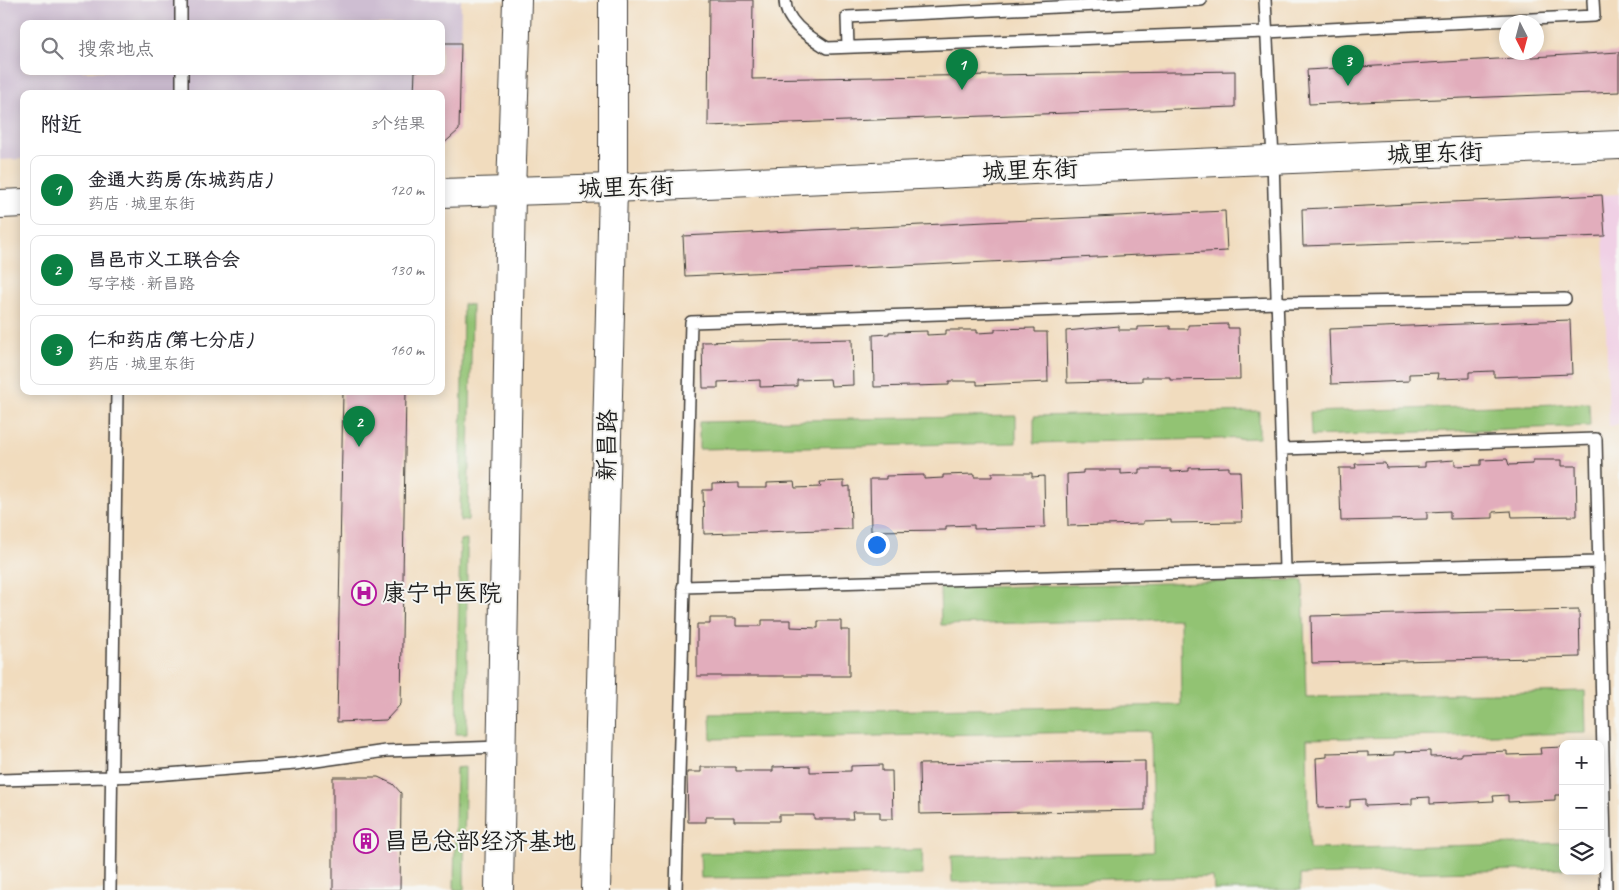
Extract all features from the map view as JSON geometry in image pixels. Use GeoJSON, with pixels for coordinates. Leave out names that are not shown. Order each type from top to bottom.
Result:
{"type":"FeatureCollection","features":[{"type":"Feature","properties":{"kind":"main road"},"geometry":{"type":"LineString","coordinates":[[499,890],[511,192],[517,0]]}},
{"type":"Feature","properties":{"kind":"main road","name":"新昌路"},"geometry":{"type":"LineString","coordinates":[[596,890],[613,188],[613,0]]}},
{"type":"Feature","properties":{"kind":"main road","name":"城里东街"},"geometry":{"type":"LineString","coordinates":[[445,193],[613,188],[1619,145]]}},
{"type":"Feature","properties":{"kind":"main road"},"geometry":{"type":"LineString","coordinates":[[0,204],[20,203]]}},
{"type":"Feature","properties":{"kind":"lane"},"geometry":{"type":"LineString","coordinates":[[181,0],[181,20]]}},
{"type":"Feature","properties":{"kind":"lane"},"geometry":{"type":"LineString","coordinates":[[785,0],[785,6],[799,30],[827,48],[1266,32],[1594,16],[1593,0]]}},
{"type":"Feature","properties":{"kind":"lane"},"geometry":{"type":"LineString","coordinates":[[848,47],[847,17],[1201,0]]}},
{"type":"Feature","properties":{"kind":"lane"},"geometry":{"type":"LineString","coordinates":[[1265,0],[1273,160],[1285,569]]}},
{"type":"Feature","properties":{"kind":"lane"},"geometry":{"type":"LineString","coordinates":[[182,75],[182,90]]}},
{"type":"Feature","properties":{"kind":"lane"},"geometry":{"type":"LineString","coordinates":[[676,890],[683,587],[692,322],[1278,304],[1565,299]]}},
{"type":"Feature","properties":{"kind":"lane"},"geometry":{"type":"LineString","coordinates":[[110,890],[110,776],[117,395]]}},
{"type":"Feature","properties":{"kind":"lane"},"geometry":{"type":"LineString","coordinates":[[1282,449],[1596,439],[1597,562],[1606,890]]}},
{"type":"Feature","properties":{"kind":"lane"},"geometry":{"type":"LineString","coordinates":[[683,587],[1285,569],[1597,562]]}},
{"type":"Feature","properties":{"kind":"lane"},"geometry":{"type":"LineString","coordinates":[[0,780],[142,776],[295,764],[386,751],[500,747]]}},
{"type":"Feature","properties":{"kind":"shaded area"},"geometry":{"type":"Polygon","coordinates":[[[0,0],[461,0],[459,130],[445,142],[445,90],[20,90],[20,159],[0,160],[0,0]]]}},
{"type":"Feature","properties":{"kind":"shaded area"},"geometry":{"type":"Polygon","coordinates":[[[1619,194],[1619,425],[1609,426],[1602,195],[1619,194]]]}},
{"type":"Feature","properties":{"kind":"green space"},"geometry":{"type":"Polygon","coordinates":[[[463,304],[472,305],[468,520],[460,521],[463,304]]]}},
{"type":"Feature","properties":{"kind":"green space"},"geometry":{"type":"Polygon","coordinates":[[[1589,403],[1590,426],[1311,436],[1310,412],[1589,403]]]}},
{"type":"Feature","properties":{"kind":"green space"},"geometry":{"type":"Polygon","coordinates":[[[1259,411],[1259,438],[1034,443],[1034,416],[1259,411]]]}},
{"type":"Feature","properties":{"kind":"green space"},"geometry":{"type":"Polygon","coordinates":[[[1016,416],[1016,443],[699,449],[699,422],[1016,416]]]}},
{"type":"Feature","properties":{"kind":"green space"},"geometry":{"type":"Polygon","coordinates":[[[467,539],[467,734],[456,734],[460,540],[467,539]]]}},
{"type":"Feature","properties":{"kind":"green space"},"geometry":{"type":"Polygon","coordinates":[[[1303,580],[1306,697],[1585,691],[1586,733],[1307,739],[1309,849],[1559,843],[1559,869],[1300,875],[1300,890],[1214,890],[1213,877],[952,882],[951,856],[1153,852],[1151,731],[711,739],[710,714],[1181,705],[1180,619],[941,625],[940,588],[1303,580]]]}},
{"type":"Feature","properties":{"kind":"green space"},"geometry":{"type":"Polygon","coordinates":[[[465,767],[464,890],[454,890],[456,768],[465,767]]]}},
{"type":"Feature","properties":{"kind":"green space"},"geometry":{"type":"Polygon","coordinates":[[[922,850],[923,875],[701,878],[700,853],[922,850]]]}},
{"type":"Feature","properties":{"kind":"building"},"geometry":{"type":"Polygon","coordinates":[[[709,0],[753,0],[752,79],[1235,71],[1235,107],[708,126],[709,0]]]}},
{"type":"Feature","properties":{"kind":"building"},"geometry":{"type":"Polygon","coordinates":[[[445,43],[461,43],[459,130],[445,142],[445,90],[414,90],[415,75],[445,75],[445,43]]]}},
{"type":"Feature","properties":{"kind":"building"},"geometry":{"type":"Polygon","coordinates":[[[1619,52],[1619,92],[1309,104],[1307,70],[1499,59],[1544,60],[1544,56],[1619,52]]]}},
{"type":"Feature","properties":{"kind":"building"},"geometry":{"type":"Polygon","coordinates":[[[1602,195],[1605,236],[1303,246],[1302,209],[1602,195]]]}},
{"type":"Feature","properties":{"kind":"building"},"geometry":{"type":"Polygon","coordinates":[[[1225,211],[1227,251],[685,276],[683,236],[1225,211]]]}},
{"type":"Feature","properties":{"kind":"building"},"geometry":{"type":"Polygon","coordinates":[[[1570,320],[1572,374],[1494,377],[1494,371],[1469,372],[1469,378],[1437,379],[1438,373],[1409,374],[1409,381],[1331,384],[1329,329],[1570,320]]]}},
{"type":"Feature","properties":{"kind":"building"},"geometry":{"type":"Polygon","coordinates":[[[1228,324],[1228,328],[1239,328],[1240,379],[1170,380],[1170,377],[1142,377],[1142,381],[1067,383],[1066,331],[1119,326],[1119,330],[1138,330],[1138,327],[1170,326],[1170,329],[1188,329],[1188,325],[1228,324]]]}},
{"type":"Feature","properties":{"kind":"building"},"geometry":{"type":"Polygon","coordinates":[[[1035,328],[1035,332],[1047,332],[1048,382],[977,385],[977,381],[949,381],[949,385],[874,387],[873,335],[889,334],[889,332],[927,331],[927,335],[946,334],[946,330],[977,330],[977,333],[995,332],[995,329],[1035,328]]]}},
{"type":"Feature","properties":{"kind":"building"},"geometry":{"type":"Polygon","coordinates":[[[852,339],[853,385],[831,386],[830,379],[797,380],[797,386],[760,387],[760,380],[718,382],[718,388],[703,388],[702,342],[852,339]]]}},
{"type":"Feature","properties":{"kind":"building"},"geometry":{"type":"Polygon","coordinates":[[[343,395],[406,395],[401,704],[386,720],[337,722],[343,395]]]}},
{"type":"Feature","properties":{"kind":"building"},"geometry":{"type":"Polygon","coordinates":[[[1507,459],[1509,465],[1533,464],[1533,460],[1562,460],[1562,466],[1576,466],[1577,516],[1512,517],[1511,511],[1493,512],[1493,518],[1450,519],[1450,511],[1427,512],[1427,519],[1341,521],[1339,468],[1356,468],[1355,464],[1385,463],[1386,468],[1425,467],[1425,462],[1455,460],[1455,466],[1481,465],[1481,460],[1507,459]]]}},
{"type":"Feature","properties":{"kind":"building"},"geometry":{"type":"Polygon","coordinates":[[[1229,467],[1229,471],[1240,471],[1242,522],[1171,523],[1171,520],[1143,521],[1143,524],[1068,526],[1067,474],[1083,473],[1083,470],[1121,470],[1121,474],[1139,473],[1139,469],[1171,469],[1171,472],[1189,471],[1189,468],[1229,467]]]}},
{"type":"Feature","properties":{"kind":"building"},"geometry":{"type":"Polygon","coordinates":[[[992,473],[1032,473],[1032,477],[1044,476],[1045,527],[974,529],[974,525],[946,526],[946,530],[871,531],[870,479],[886,479],[886,476],[924,475],[924,479],[943,478],[943,475],[974,474],[974,477],[992,477],[992,473]]]}},
{"type":"Feature","properties":{"kind":"building"},"geometry":{"type":"Polygon","coordinates":[[[844,481],[844,487],[850,486],[851,529],[704,534],[703,490],[712,490],[712,484],[739,483],[739,488],[767,488],[767,483],[794,482],[795,488],[821,487],[820,482],[844,481]]]}},
{"type":"Feature","properties":{"kind":"building"},"geometry":{"type":"Polygon","coordinates":[[[1579,610],[1580,657],[1312,663],[1311,616],[1579,610]]]}},
{"type":"Feature","properties":{"kind":"building"},"geometry":{"type":"Polygon","coordinates":[[[710,618],[736,618],[736,626],[762,626],[762,620],[791,620],[791,627],[818,628],[818,621],[841,621],[841,630],[849,630],[849,676],[697,676],[697,624],[710,624],[710,618]]]}},
{"type":"Feature","properties":{"kind":"building"},"geometry":{"type":"Polygon","coordinates":[[[1559,747],[1559,795],[1555,795],[1555,800],[1508,802],[1508,795],[1493,796],[1494,801],[1430,804],[1430,797],[1412,798],[1412,804],[1365,806],[1365,799],[1350,800],[1350,807],[1318,808],[1316,758],[1327,757],[1327,753],[1368,752],[1368,756],[1394,755],[1394,752],[1430,751],[1430,757],[1461,756],[1461,753],[1507,751],[1507,755],[1541,754],[1540,748],[1559,747]]]}},
{"type":"Feature","properties":{"kind":"building"},"geometry":{"type":"Polygon","coordinates":[[[1145,761],[1145,810],[920,814],[919,764],[1145,761]]]}},
{"type":"Feature","properties":{"kind":"building"},"geometry":{"type":"Polygon","coordinates":[[[882,765],[882,771],[892,771],[893,819],[880,819],[880,812],[852,812],[853,819],[814,819],[814,815],[779,815],[779,821],[734,821],[734,817],[706,817],[706,822],[688,822],[687,772],[701,772],[701,767],[736,767],[736,771],[773,771],[773,767],[810,766],[810,772],[851,771],[851,766],[882,765]]]}},
{"type":"Feature","properties":{"kind":"building","name":"昌邑总部经济基地"},"geometry":{"type":"Polygon","coordinates":[[[333,777],[378,777],[393,784],[401,793],[400,890],[333,890],[333,777]]]}},
{"type":"Feature","properties":{"kind":"place","name":"仁和药店(第七分店)"},"geometry":{"type":"Point","coordinates":[1348,86]}},
{"type":"Feature","properties":{"kind":"place","name":"金通大药房(东城药店)"},"geometry":{"type":"Point","coordinates":[962,90]}},
{"type":"Feature","properties":{"kind":"place","name":"昌邑市义工联合会"},"geometry":{"type":"Point","coordinates":[359,447]}},
{"type":"Feature","properties":{"kind":"place","name":"康宁中医院"},"geometry":{"type":"Point","coordinates":[364,593]}},
{"type":"Feature","properties":{"kind":"place","name":"昌邑总部经济基地"},"geometry":{"type":"Point","coordinates":[366,841]}}]}
